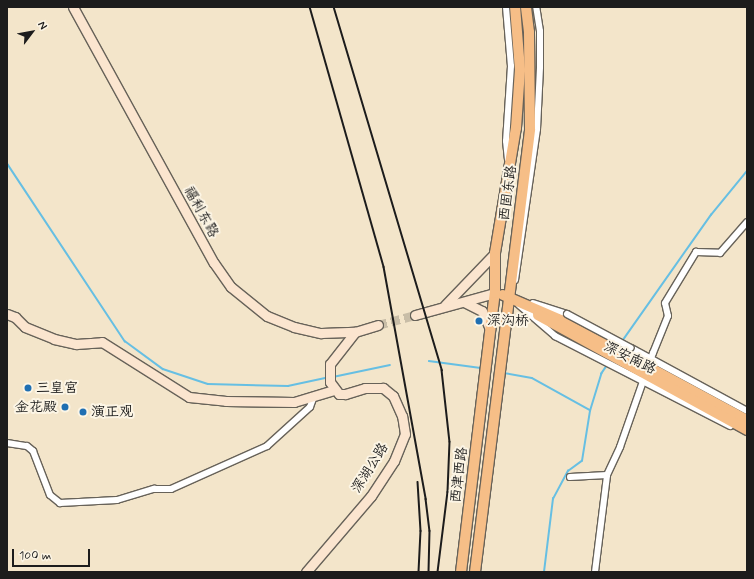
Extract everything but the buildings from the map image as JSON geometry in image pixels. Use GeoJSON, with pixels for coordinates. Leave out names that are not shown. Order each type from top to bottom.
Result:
{"type":"FeatureCollection","features":[{"type":"Feature","properties":{"kind":"main road","name":"福利东路"},"geometry":{"type":"LineString","coordinates":[[73,7],[214,263],[231,287],[267,316],[294,327],[321,333],[355,332],[378,325]]}},
{"type":"Feature","properties":{"kind":"main road","name":"西固东路"},"geometry":{"type":"LineString","coordinates":[[485,380],[495,293],[495,253],[510,177],[520,70],[515,7]]}},
{"type":"Feature","properties":{"kind":"main road","name":"西固东路"},"geometry":{"type":"LineString","coordinates":[[498,383],[530,129],[530,32],[526,7]]}},
{"type":"Feature","properties":{"kind":"main road"},"geometry":{"type":"LineString","coordinates":[[446,305],[495,253]]}},
{"type":"Feature","properties":{"kind":"main road"},"geometry":{"type":"LineString","coordinates":[[415,315],[446,305],[464,302],[495,293],[508,296]]}},
{"type":"Feature","properties":{"kind":"main road","name":"深安南路"},"geometry":{"type":"LineString","coordinates":[[508,296],[647,371],[747,420]]}},
{"type":"Feature","properties":{"kind":"main road"},"geometry":{"type":"LineString","coordinates":[[464,302],[482,311],[490,330]]}},
{"type":"Feature","properties":{"kind":"main road"},"geometry":{"type":"LineString","coordinates":[[8,312],[24,327],[54,339],[76,344],[102,342],[189,397],[226,401],[294,402],[314,396],[332,386],[328,369],[355,332]]}},
{"type":"Feature","properties":{"kind":"main road","name":"深安南路"},"geometry":{"type":"LineString","coordinates":[[647,371],[747,430]]}},
{"type":"Feature","properties":{"kind":"main road","name":"西津西路"},"geometry":{"type":"LineString","coordinates":[[461,572],[485,380]]}},
{"type":"Feature","properties":{"kind":"main road","name":"西津西路"},"geometry":{"type":"LineString","coordinates":[[475,572],[498,383]]}},
{"type":"Feature","properties":{"kind":"main road","name":"深湖公路"},"geometry":{"type":"LineString","coordinates":[[306,572],[371,496],[394,461],[405,434],[402,416],[393,396],[383,388],[365,388],[345,394],[332,386]]}},
{"type":"Feature","properties":{"kind":"street"},"geometry":{"type":"LineString","coordinates":[[506,7],[511,66],[506,141],[510,177]]}},
{"type":"Feature","properties":{"kind":"street"},"geometry":{"type":"LineString","coordinates":[[508,296],[518,271],[537,129],[540,53],[536,7]]}},
{"type":"Feature","properties":{"kind":"street"},"geometry":{"type":"LineString","coordinates":[[595,572],[607,474],[620,447],[668,316],[665,302],[696,252],[720,253],[747,222]]}},
{"type":"Feature","properties":{"kind":"street","name":"深安南路"},"geometry":{"type":"LineString","coordinates":[[508,296],[647,371],[747,435]]}},
{"type":"Feature","properties":{"kind":"street","name":"深安南路"},"geometry":{"type":"LineString","coordinates":[[647,371],[747,411]]}},
{"type":"Feature","properties":{"kind":"street"},"geometry":{"type":"LineString","coordinates":[[7,443],[27,446],[33,451],[50,495],[60,503],[117,500],[154,489],[171,490],[267,446],[310,407],[314,396]]}},
{"type":"Feature","properties":{"kind":"street"},"geometry":{"type":"LineString","coordinates":[[570,477],[607,474]]}},
{"type":"Feature","properties":{"kind":"waterway"},"geometry":{"type":"LineString","coordinates":[[7,163],[125,341],[163,369],[208,384],[288,386],[327,378]]}},
{"type":"Feature","properties":{"kind":"waterway"},"geometry":{"type":"LineString","coordinates":[[623,340],[711,215],[747,171]]}},
{"type":"Feature","properties":{"kind":"waterway"},"geometry":{"type":"LineString","coordinates":[[429,361],[481,368]]}},
{"type":"Feature","properties":{"kind":"waterway"},"geometry":{"type":"LineString","coordinates":[[333,377],[390,365]]}},
{"type":"Feature","properties":{"kind":"waterway"},"geometry":{"type":"LineString","coordinates":[[544,572],[553,499],[568,471],[582,461],[590,411],[601,374],[607,365]]}},
{"type":"Feature","properties":{"kind":"waterway"},"geometry":{"type":"LineString","coordinates":[[504,373],[532,378],[590,410]]}},
{"type":"Feature","properties":{"kind":"tunnel"},"geometry":{"type":"LineString","coordinates":[[378,325],[415,315]]}},
{"type":"Feature","properties":{"kind":"railway"},"geometry":{"type":"LineString","coordinates":[[310,7],[384,267],[426,499],[430,531],[429,572]]}},
{"type":"Feature","properties":{"kind":"railway"},"geometry":{"type":"LineString","coordinates":[[334,7],[442,370],[450,442],[448,492],[438,572]]}},
{"type":"Feature","properties":{"kind":"railway"},"geometry":{"type":"LineString","coordinates":[[418,482],[421,531],[419,572]]}},
{"type":"Feature","properties":{"kind":"place","name":"深沟桥"},"geometry":{"type":"Point","coordinates":[479,321]}},
{"type":"Feature","properties":{"kind":"place","name":"三皇宫"},"geometry":{"type":"Point","coordinates":[28,388]}},
{"type":"Feature","properties":{"kind":"place","name":"金花殿"},"geometry":{"type":"Point","coordinates":[65,407]}},
{"type":"Feature","properties":{"kind":"place","name":"演正观"},"geometry":{"type":"Point","coordinates":[83,412]}}]}
